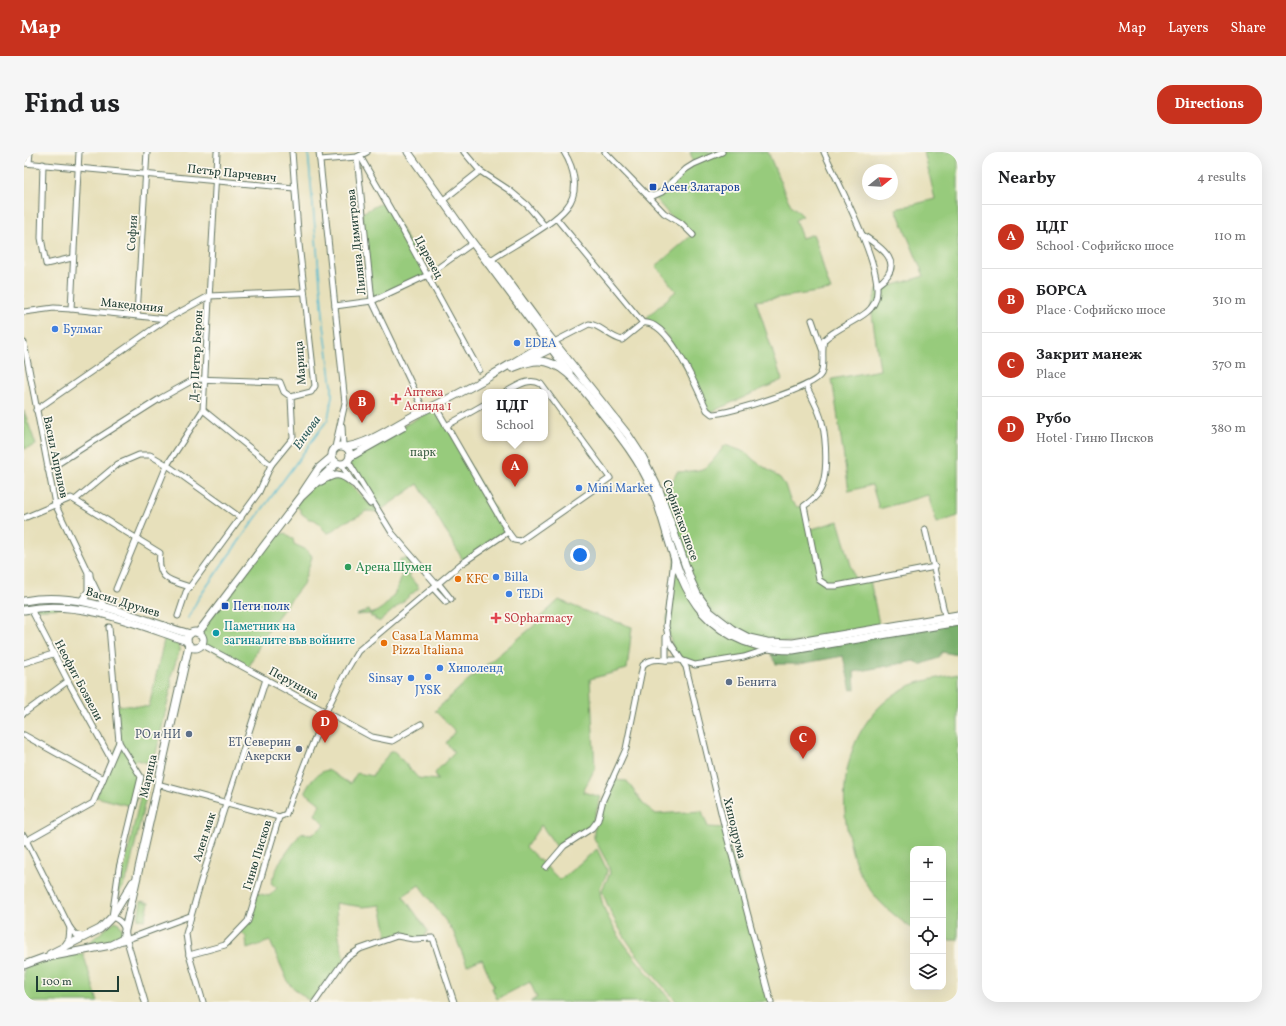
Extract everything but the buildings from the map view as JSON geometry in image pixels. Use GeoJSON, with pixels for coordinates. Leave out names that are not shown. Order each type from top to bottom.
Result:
{"type":"FeatureCollection","features":[{"type":"Feature","properties":{"kind":"main road"},"geometry":{"type":"LineString","coordinates":[[408,152],[473,243],[489,261],[497,266],[578,383]]}},
{"type":"Feature","properties":{"kind":"main road"},"geometry":{"type":"LineString","coordinates":[[488,378],[512,368],[552,344]]}},
{"type":"Feature","properties":{"kind":"main road"},"geometry":{"type":"LineString","coordinates":[[301,498],[315,473],[332,457],[332,451],[335,447],[361,443],[424,410],[435,406],[552,344]]}},
{"type":"Feature","properties":{"kind":"main road","name":"Софийско шосе"},"geometry":{"type":"LineString","coordinates":[[552,344],[643,458],[659,490],[677,545],[697,594],[710,612],[732,629],[749,638],[767,642],[793,643],[946,621],[958,622]]}},
{"type":"Feature","properties":{"kind":"main road","name":"Софийско шосе"},"geometry":{"type":"LineString","coordinates":[[512,368],[537,361],[549,362],[578,383],[622,438],[640,464],[655,498],[674,557],[689,592],[703,613],[728,634],[743,642],[768,649],[793,650],[828,645],[946,621],[958,615]]}},
{"type":"Feature","properties":{"kind":"main road"},"geometry":{"type":"LineString","coordinates":[[190,642],[301,498],[312,486],[344,461],[428,412],[435,406]]}},
{"type":"Feature","properties":{"kind":"main road"},"geometry":{"type":"LineString","coordinates":[[344,461],[349,451],[345,446]]}},
{"type":"Feature","properties":{"kind":"main road"},"geometry":{"type":"LineString","coordinates":[[332,457],[344,461]]}},
{"type":"Feature","properties":{"kind":"main road"},"geometry":{"type":"LineString","coordinates":[[312,486],[336,475],[344,476],[353,483]]}},
{"type":"Feature","properties":{"kind":"main road"},"geometry":{"type":"LineString","coordinates":[[82,601],[89,591],[88,574]]}},
{"type":"Feature","properties":{"kind":"main road","name":"Васил Друмев"},"geometry":{"type":"LineString","coordinates":[[25,599],[68,598],[105,606],[190,642]]}},
{"type":"Feature","properties":{"kind":"main road","name":"Васил Друмев"},"geometry":{"type":"LineString","coordinates":[[27,610],[65,608],[104,613],[190,642]]}},
{"type":"Feature","properties":{"kind":"main road"},"geometry":{"type":"LineString","coordinates":[[190,642],[201,644],[202,638],[198,633]]}},
{"type":"Feature","properties":{"kind":"main road","name":"Марица"},"geometry":{"type":"LineString","coordinates":[[126,932],[157,784],[190,642]]}},
{"type":"Feature","properties":{"kind":"main road","name":"Марица"},"geometry":{"type":"LineString","coordinates":[[112,917],[137,875]]}},
{"type":"Feature","properties":{"kind":"main road"},"geometry":{"type":"LineString","coordinates":[[43,958],[100,929],[112,917]]}},
{"type":"Feature","properties":{"kind":"main road"},"geometry":{"type":"LineString","coordinates":[[24,965],[43,958],[118,943],[123,939],[126,932]]}},
{"type":"Feature","properties":{"kind":"street"},"geometry":{"type":"LineString","coordinates":[[26,163],[30,152]]}},
{"type":"Feature","properties":{"kind":"street"},"geometry":{"type":"LineString","coordinates":[[71,308],[72,258],[78,152]]}},
{"type":"Feature","properties":{"kind":"street","name":"София"},"geometry":{"type":"LineString","coordinates":[[137,314],[147,152]]}},
{"type":"Feature","properties":{"kind":"street","name":"Д-р Петър Берон"},"geometry":{"type":"LineString","coordinates":[[116,589],[138,539],[167,465],[203,410],[217,152]]}},
{"type":"Feature","properties":{"kind":"street","name":"Марица"},"geometry":{"type":"LineString","coordinates":[[178,616],[190,587],[259,492],[271,465],[293,438],[291,397],[311,392],[315,386],[304,292],[292,152]]}},
{"type":"Feature","properties":{"kind":"street"},"geometry":{"type":"LineString","coordinates":[[319,152],[345,403],[335,447]]}},
{"type":"Feature","properties":{"kind":"street"},"geometry":{"type":"LineString","coordinates":[[320,160],[358,157],[367,152]]}},
{"type":"Feature","properties":{"kind":"street"},"geometry":{"type":"LineString","coordinates":[[464,152],[480,170],[509,190],[527,205],[544,225]]}},
{"type":"Feature","properties":{"kind":"street"},"geometry":{"type":"LineString","coordinates":[[470,160],[473,152]]}},
{"type":"Feature","properties":{"kind":"street"},"geometry":{"type":"LineString","coordinates":[[489,261],[556,218],[567,207],[570,201],[574,181],[573,171],[564,152]]}},
{"type":"Feature","properties":{"kind":"street"},"geometry":{"type":"LineString","coordinates":[[605,152],[664,213],[681,223],[693,235]]}},
{"type":"Feature","properties":{"kind":"street"},"geometry":{"type":"LineString","coordinates":[[646,194],[654,196],[662,192],[676,177],[690,166],[722,152]]}},
{"type":"Feature","properties":{"kind":"street"},"geometry":{"type":"LineString","coordinates":[[552,344],[589,324],[600,328],[610,337],[622,340],[646,322],[665,334],[688,372],[707,410],[712,414],[727,413],[806,385],[816,379],[821,374],[822,349],[824,340],[830,334],[866,313],[876,300],[877,285],[872,262],[824,152]]}},
{"type":"Feature","properties":{"kind":"street","name":"Царевец"},"geometry":{"type":"LineString","coordinates":[[358,157],[428,275],[479,370]]}},
{"type":"Feature","properties":{"kind":"street","name":"Лиляна Димитрова"},"geometry":{"type":"LineString","coordinates":[[358,157],[372,301],[424,410]]}},
{"type":"Feature","properties":{"kind":"street","name":"Петър Парчевич"},"geometry":{"type":"LineString","coordinates":[[26,163],[216,182],[294,188]]}},
{"type":"Feature","properties":{"kind":"street"},"geometry":{"type":"LineString","coordinates":[[44,164],[41,238],[46,264],[72,258]]}},
{"type":"Feature","properties":{"kind":"street"},"geometry":{"type":"LineString","coordinates":[[442,201],[480,170]]}},
{"type":"Feature","properties":{"kind":"street"},"geometry":{"type":"LineString","coordinates":[[556,218],[643,323]]}},
{"type":"Feature","properties":{"kind":"street"},"geometry":{"type":"LineString","coordinates":[[860,233],[882,248],[889,256],[891,264],[889,273],[886,278],[877,285]]}},
{"type":"Feature","properties":{"kind":"street"},"geometry":{"type":"LineString","coordinates":[[335,306],[372,301],[428,275],[473,243]]}},
{"type":"Feature","properties":{"kind":"street","name":"Македония"},"geometry":{"type":"LineString","coordinates":[[24,312],[54,308],[71,308],[137,314],[167,319],[209,296],[304,292]]}},
{"type":"Feature","properties":{"kind":"street"},"geometry":{"type":"LineString","coordinates":[[36,410],[167,319]]}},
{"type":"Feature","properties":{"kind":"street"},"geometry":{"type":"LineString","coordinates":[[812,320],[822,349]]}},
{"type":"Feature","properties":{"kind":"street","name":"Васил Априлов"},"geometry":{"type":"LineString","coordinates":[[24,343],[55,504],[105,606]]}},
{"type":"Feature","properties":{"kind":"street"},"geometry":{"type":"LineString","coordinates":[[48,470],[187,382],[204,378],[280,382],[284,392],[291,397]]}},
{"type":"Feature","properties":{"kind":"street"},"geometry":{"type":"LineString","coordinates":[[512,389],[527,382],[537,381],[545,389]]}},
{"type":"Feature","properties":{"kind":"street"},"geometry":{"type":"LineString","coordinates":[[24,384],[31,382]]}},
{"type":"Feature","properties":{"kind":"street"},"geometry":{"type":"LineString","coordinates":[[806,385],[822,421],[826,447],[823,483],[815,498],[804,506],[819,580],[828,586],[836,586],[934,567]]}},
{"type":"Feature","properties":{"kind":"street"},"geometry":{"type":"LineString","coordinates":[[435,406],[508,532],[514,540],[522,540],[610,478],[548,394]]}},
{"type":"Feature","properties":{"kind":"street"},"geometry":{"type":"LineString","coordinates":[[446,426],[482,406]]}},
{"type":"Feature","properties":{"kind":"street"},"geometry":{"type":"LineString","coordinates":[[203,410],[271,465]]}},
{"type":"Feature","properties":{"kind":"street"},"geometry":{"type":"LineString","coordinates":[[342,421],[345,446]]}},
{"type":"Feature","properties":{"kind":"street"},"geometry":{"type":"LineString","coordinates":[[75,500],[102,476],[128,458],[139,455],[150,455],[167,465],[241,518]]}},
{"type":"Feature","properties":{"kind":"street"},"geometry":{"type":"LineString","coordinates":[[344,461],[353,483],[378,512]]}},
{"type":"Feature","properties":{"kind":"street"},"geometry":{"type":"LineString","coordinates":[[344,461],[392,533],[436,585],[451,599]]}},
{"type":"Feature","properties":{"kind":"street"},"geometry":{"type":"LineString","coordinates":[[24,518],[71,498],[160,553],[160,570],[163,576],[170,581],[190,587]]}},
{"type":"Feature","properties":{"kind":"street"},"geometry":{"type":"LineString","coordinates":[[925,529],[946,621]]}},
{"type":"Feature","properties":{"kind":"street","name":"Гиню Писков"},"geometry":{"type":"LineString","coordinates":[[189,955],[225,945],[248,920],[279,817],[286,814],[327,713],[348,667],[358,651],[468,558],[508,532]]}},
{"type":"Feature","properties":{"kind":"street"},"geometry":{"type":"LineString","coordinates":[[666,660],[666,626],[674,557]]}},
{"type":"Feature","properties":{"kind":"street"},"geometry":{"type":"LineString","coordinates":[[436,585],[446,602]]}},
{"type":"Feature","properties":{"kind":"street"},"geometry":{"type":"LineString","coordinates":[[104,613],[105,606]]}},
{"type":"Feature","properties":{"kind":"street","name":"Неофит Бозвели"},"geometry":{"type":"LineString","coordinates":[[27,610],[111,759]]}},
{"type":"Feature","properties":{"kind":"street"},"geometry":{"type":"LineString","coordinates":[[85,937],[75,934],[70,928],[25,839],[93,803],[119,742],[109,626]]}},
{"type":"Feature","properties":{"kind":"street","name":"Хиподрума"},"geometry":{"type":"LineString","coordinates":[[666,626],[669,640],[686,667],[689,676],[725,829],[771,1002]]}},
{"type":"Feature","properties":{"kind":"street","name":"Перуника"},"geometry":{"type":"LineString","coordinates":[[201,644],[372,737],[387,741],[396,739],[421,724]]}},
{"type":"Feature","properties":{"kind":"street"},"geometry":{"type":"LineString","coordinates":[[546,867],[564,846],[592,828],[598,820],[603,800],[626,749],[643,665],[646,661],[681,660],[695,665],[744,657],[768,649]]}},
{"type":"Feature","properties":{"kind":"street"},"geometry":{"type":"LineString","coordinates":[[24,663],[53,654]]}},
{"type":"Feature","properties":{"kind":"street"},"geometry":{"type":"LineString","coordinates":[[689,676],[691,669],[695,665]]}},
{"type":"Feature","properties":{"kind":"street","name":"Ален мак"},"geometry":{"type":"LineString","coordinates":[[203,1002],[189,955],[186,934],[190,916],[266,679]]}},
{"type":"Feature","properties":{"kind":"street"},"geometry":{"type":"LineString","coordinates":[[24,713],[68,681]]}},
{"type":"Feature","properties":{"kind":"street"},"geometry":{"type":"LineString","coordinates":[[24,735],[103,779]]}},
{"type":"Feature","properties":{"kind":"street","name":"Марица"},"geometry":{"type":"LineString","coordinates":[[112,917],[119,868],[141,777],[119,742]]}},
{"type":"Feature","properties":{"kind":"street"},"geometry":{"type":"LineString","coordinates":[[157,784],[279,817]]}},
{"type":"Feature","properties":{"kind":"street"},"geometry":{"type":"LineString","coordinates":[[118,943],[190,916]]}},
{"type":"Feature","properties":{"kind":"street"},"geometry":{"type":"LineString","coordinates":[[112,917],[121,922],[126,932]]}},
{"type":"Feature","properties":{"kind":"street"},"geometry":{"type":"LineString","coordinates":[[64,946],[69,940],[70,928]]}},
{"type":"Feature","properties":{"kind":"street","name":"Марица"},"geometry":{"type":"LineString","coordinates":[[126,932],[145,1002]]}},
{"type":"Feature","properties":{"kind":"street"},"geometry":{"type":"LineString","coordinates":[[316,1002],[346,959],[360,949],[397,936],[413,939],[433,938],[454,1002]]}},
{"type":"Feature","properties":{"kind":"green space"},"geometry":{"type":"Polygon","coordinates":[[[690,152],[768,152],[786,196],[791,205],[803,216],[795,220],[802,238],[813,234],[831,290],[756,301],[782,380],[709,413],[675,349],[665,334],[646,318],[676,291],[656,266],[692,235],[672,218],[653,196],[694,164],[690,152]]]}},
{"type":"Feature","properties":{"kind":"green space"},"geometry":{"type":"Polygon","coordinates":[[[924,152],[958,152],[958,516],[937,523],[928,495],[879,509],[872,485],[849,491],[832,379],[880,370],[871,307],[877,290],[924,276],[896,209],[935,199],[924,152]]]}},
{"type":"Feature","properties":{"kind":"green space"},"geometry":{"type":"Polygon","coordinates":[[[385,201],[428,275],[372,301],[362,213],[385,201]]]}},
{"type":"Feature","properties":{"kind":"green space","name":"парк"},"geometry":{"type":"Polygon","coordinates":[[[435,406],[508,532],[464,562],[418,484],[378,512],[366,511],[343,523],[329,533],[327,533],[317,521],[309,519],[302,514],[299,508],[294,506],[312,486],[340,475],[376,510],[348,461],[360,451],[428,412],[435,406]]]}},
{"type":"Feature","properties":{"kind":"green space"},"geometry":{"type":"Polygon","coordinates":[[[24,411],[36,445],[24,449],[24,411]]]}},
{"type":"Feature","properties":{"kind":"green space"},"geometry":{"type":"Polygon","coordinates":[[[725,445],[745,452],[755,461],[780,478],[785,485],[790,500],[797,507],[804,506],[809,530],[838,521],[856,582],[870,580],[880,629],[793,643],[749,638],[717,618],[697,594],[659,490],[670,487],[677,472],[696,470],[706,467],[725,445]]]}},
{"type":"Feature","properties":{"kind":"green space"},"geometry":{"type":"Polygon","coordinates":[[[273,533],[277,536],[285,533],[293,539],[294,544],[307,550],[312,557],[303,584],[276,619],[260,644],[248,669],[201,644],[202,638],[198,633],[273,533]]]}},
{"type":"Feature","properties":{"kind":"green space"},"geometry":{"type":"Polygon","coordinates":[[[675,557],[694,600],[768,649],[756,654],[695,665],[681,660],[674,651],[666,626],[675,557]]]}},
{"type":"Feature","properties":{"kind":"green space"},"geometry":{"type":"Polygon","coordinates":[[[407,558],[410,560],[409,576],[419,588],[379,622],[378,620],[375,620],[375,617],[371,617],[370,614],[356,615],[369,610],[371,614],[382,608],[387,603],[395,593],[402,575],[397,572],[400,559],[407,558]]]}},
{"type":"Feature","properties":{"kind":"green space"},"geometry":{"type":"Polygon","coordinates":[[[44,599],[92,607],[24,610],[24,601],[44,599]]]}},
{"type":"Feature","properties":{"kind":"green space"},"geometry":{"type":"Polygon","coordinates":[[[559,600],[590,613],[632,627],[627,669],[590,679],[595,768],[583,792],[601,797],[592,825],[557,847],[541,825],[526,847],[560,880],[597,849],[607,870],[600,891],[603,905],[609,920],[628,950],[672,1002],[530,1002],[537,998],[530,982],[497,999],[492,988],[494,987],[482,959],[467,965],[453,931],[419,885],[403,896],[428,931],[422,940],[402,936],[388,939],[381,905],[363,907],[336,903],[339,938],[345,959],[321,995],[308,1000],[289,984],[270,941],[247,949],[246,937],[239,930],[248,921],[256,893],[269,896],[277,888],[271,883],[279,863],[301,833],[312,835],[325,825],[315,815],[320,804],[305,792],[309,785],[317,775],[328,770],[350,784],[357,773],[373,776],[376,769],[390,751],[394,751],[418,778],[438,780],[435,773],[454,752],[446,743],[455,731],[435,711],[467,681],[536,624],[535,622],[559,600]]]}},
{"type":"Feature","properties":{"kind":"green space"},"geometry":{"type":"Polygon","coordinates":[[[958,622],[958,655],[942,652],[938,658],[920,665],[915,661],[854,672],[855,689],[851,690],[843,656],[799,664],[776,664],[768,649],[958,622]]]}},
{"type":"Feature","properties":{"kind":"green space"},"geometry":{"type":"Polygon","coordinates":[[[163,637],[177,644],[180,649],[171,676],[171,688],[128,875],[117,898],[119,868],[124,869],[148,763],[137,760],[133,762],[141,777],[134,807],[96,797],[119,742],[116,705],[149,707],[164,640],[163,637]]]}},
{"type":"Feature","properties":{"kind":"green space"},"geometry":{"type":"Polygon","coordinates":[[[958,674],[958,940],[946,940],[946,846],[910,846],[910,927],[882,904],[871,892],[860,874],[853,856],[845,817],[844,795],[846,774],[851,754],[859,735],[870,717],[885,702],[903,689],[916,683],[958,674]]]}},
{"type":"Feature","properties":{"kind":"green space"},"geometry":{"type":"Polygon","coordinates":[[[613,780],[627,781],[643,804],[656,814],[702,811],[708,827],[725,828],[771,1002],[677,1002],[644,963],[624,936],[615,921],[602,890],[610,873],[608,864],[594,838],[594,830],[613,780]]]}},
{"type":"Feature","properties":{"kind":"green space"},"geometry":{"type":"Polygon","coordinates":[[[141,901],[149,903],[145,920],[138,919],[141,901]]]}},
{"type":"Feature","properties":{"kind":"green space"},"geometry":{"type":"Polygon","coordinates":[[[115,921],[118,922],[123,930],[120,939],[86,945],[115,921]]]}},
{"type":"Feature","properties":{"kind":"green space"},"geometry":{"type":"Polygon","coordinates":[[[83,953],[98,1002],[24,1002],[24,965],[83,953]]]}},
{"type":"Feature","properties":{"kind":"waterway","name":"Енчова"},"geometry":{"type":"LineString","coordinates":[[188,618],[198,599],[221,566],[328,419],[332,396],[332,386],[324,325],[308,152]]}},
{"type":"Feature","properties":{"kind":"place","name":"Асен Златаров"},"geometry":{"type":"Point","coordinates":[653,187]}},
{"type":"Feature","properties":{"kind":"place","name":"Булмаг"},"geometry":{"type":"Point","coordinates":[55,329]}},
{"type":"Feature","properties":{"kind":"place","name":"EDEA"},"geometry":{"type":"Point","coordinates":[517,343]}},
{"type":"Feature","properties":{"kind":"place","name":"Аптека Аспида 1"},"geometry":{"type":"Point","coordinates":[396,399]}},
{"type":"Feature","properties":{"kind":"place","name":"БОРСА"},"geometry":{"type":"Point","coordinates":[362,423]}},
{"type":"Feature","properties":{"kind":"place","name":"ЦДГ"},"geometry":{"type":"Point","coordinates":[515,487]}},
{"type":"Feature","properties":{"kind":"place","name":"Mini Market"},"geometry":{"type":"Point","coordinates":[579,488]}},
{"type":"Feature","properties":{"kind":"place","name":"Арена Шумен"},"geometry":{"type":"Point","coordinates":[348,567]}},
{"type":"Feature","properties":{"kind":"place","name":"Billa"},"geometry":{"type":"Point","coordinates":[496,577]}},
{"type":"Feature","properties":{"kind":"place","name":"KFC"},"geometry":{"type":"Point","coordinates":[458,579]}},
{"type":"Feature","properties":{"kind":"place","name":"TEDi"},"geometry":{"type":"Point","coordinates":[509,594]}},
{"type":"Feature","properties":{"kind":"place","name":"Пети полк"},"geometry":{"type":"Point","coordinates":[225,606]}},
{"type":"Feature","properties":{"kind":"place","name":"SOpharmacy"},"geometry":{"type":"Point","coordinates":[496,618]}},
{"type":"Feature","properties":{"kind":"place","name":"Паметник на загиналите във войните"},"geometry":{"type":"Point","coordinates":[216,633]}},
{"type":"Feature","properties":{"kind":"place","name":"Casa La Mamma Pizza Italiana"},"geometry":{"type":"Point","coordinates":[384,643]}},
{"type":"Feature","properties":{"kind":"place","name":"Хиполенд"},"geometry":{"type":"Point","coordinates":[440,668]}},
{"type":"Feature","properties":{"kind":"place","name":"JYSK"},"geometry":{"type":"Point","coordinates":[428,677]}},
{"type":"Feature","properties":{"kind":"place","name":"Sinsay"},"geometry":{"type":"Point","coordinates":[411,678]}},
{"type":"Feature","properties":{"kind":"place","name":"Бенита"},"geometry":{"type":"Point","coordinates":[729,682]}},
{"type":"Feature","properties":{"kind":"place","name":"РО и НИ"},"geometry":{"type":"Point","coordinates":[189,734]}},
{"type":"Feature","properties":{"kind":"place","name":"Рубо"},"geometry":{"type":"Point","coordinates":[325,743]}},
{"type":"Feature","properties":{"kind":"place","name":"ЕТ Северин Акерски"},"geometry":{"type":"Point","coordinates":[299,749]}},
{"type":"Feature","properties":{"kind":"place","name":"Закрит манеж"},"geometry":{"type":"Point","coordinates":[803,759]}}]}
